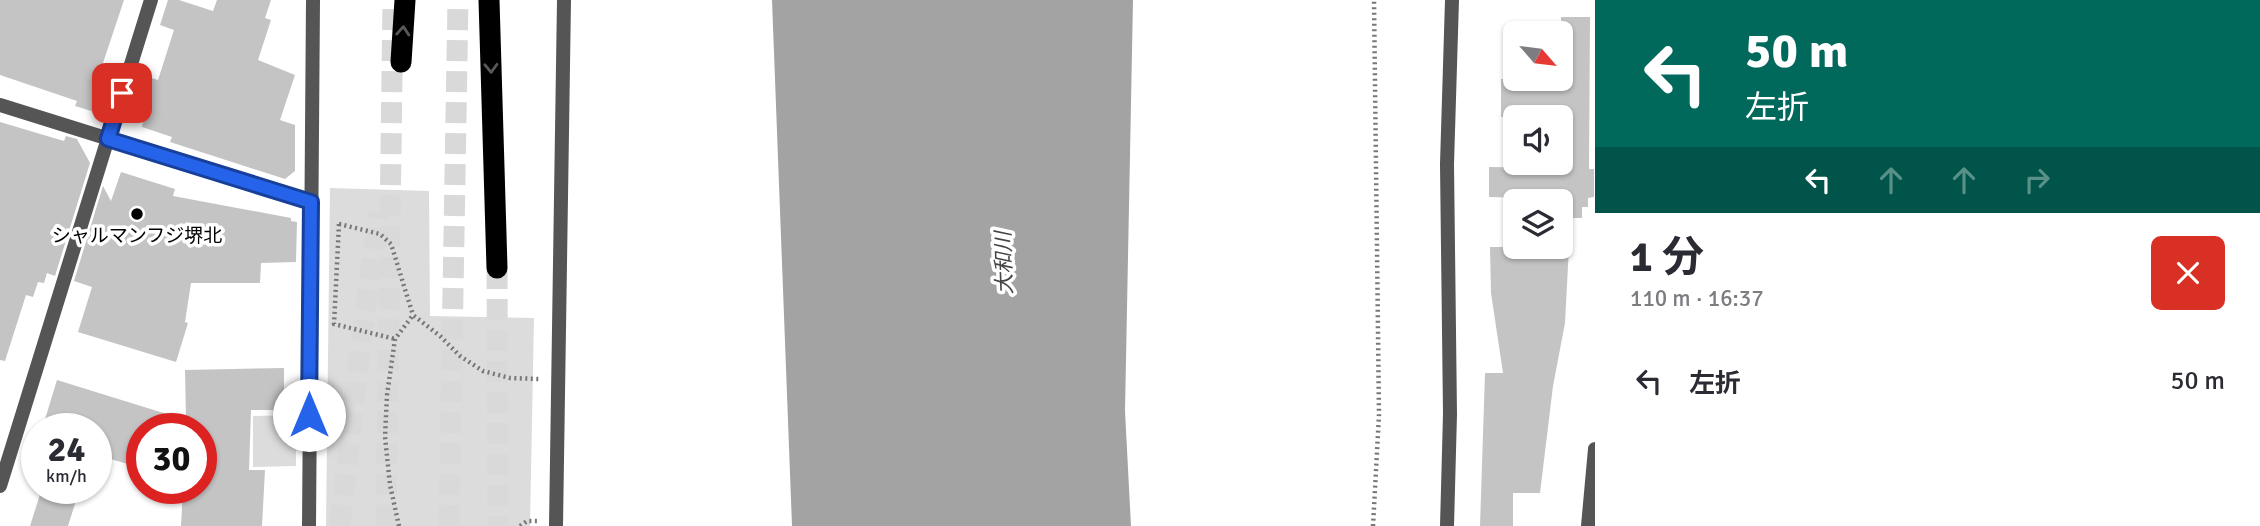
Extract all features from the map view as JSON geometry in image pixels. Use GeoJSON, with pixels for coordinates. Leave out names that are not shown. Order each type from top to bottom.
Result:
{"type":"FeatureCollection","features":[{"type":"Feature","properties":{"kind":"highway"},"geometry":{"type":"LineString","coordinates":[[401,62],[405,0]]}},
{"type":"Feature","properties":{"kind":"highway"},"geometry":{"type":"LineString","coordinates":[[489,0],[496,268]]}},
{"type":"Feature","properties":{"kind":"street"},"geometry":{"type":"LineString","coordinates":[[0,486],[151,0]]}},
{"type":"Feature","properties":{"kind":"street"},"geometry":{"type":"LineString","coordinates":[[309,526],[313,0]]}},
{"type":"Feature","properties":{"kind":"street"},"geometry":{"type":"LineString","coordinates":[[556,526],[564,0]]}},
{"type":"Feature","properties":{"kind":"street"},"geometry":{"type":"LineString","coordinates":[[1447,526],[1450,414],[1447,164],[1452,0]]}},
{"type":"Feature","properties":{"kind":"street"},"geometry":{"type":"LineString","coordinates":[[0,106],[311,202]]}},
{"type":"Feature","properties":{"kind":"street"},"geometry":{"type":"LineString","coordinates":[[1588,526],[1595,449]]}},
{"type":"Feature","properties":{"kind":"path"},"geometry":{"type":"LineString","coordinates":[[1373,526],[1379,415],[1374,0]]}},
{"type":"Feature","properties":{"kind":"path"},"geometry":{"type":"LineString","coordinates":[[395,339],[334,324],[339,224],[380,234],[391,244],[413,316],[440,336],[460,356],[483,371],[510,378],[557,380]]}},
{"type":"Feature","properties":{"kind":"path"},"geometry":{"type":"LineString","coordinates":[[398,526],[385,437],[387,395],[395,339],[413,316]]}},
{"type":"Feature","properties":{"kind":"shaded area"},"geometry":{"type":"Polygon","coordinates":[[[330,188],[429,191],[430,316],[534,318],[530,526],[326,526],[330,188]]]}},
{"type":"Feature","properties":{"kind":"shaded area"},"geometry":{"type":"Polygon","coordinates":[[[296,415],[296,466],[253,467],[253,416],[296,415]]]}},
{"type":"Feature","properties":{"kind":"water","name":"大和川"},"geometry":{"type":"Polygon","coordinates":[[[772,0],[1133,0],[1125,411],[1131,526],[792,526],[772,0]]]}},
{"type":"Feature","properties":{"kind":"building"},"geometry":{"type":"Polygon","coordinates":[[[0,0],[124,0],[102,66],[119,71],[107,111],[102,109],[101,114],[75,106],[77,101],[0,75],[0,0]]]}},
{"type":"Feature","properties":{"kind":"building"},"geometry":{"type":"Polygon","coordinates":[[[168,0],[179,0],[213,11],[217,0],[271,0],[265,18],[271,20],[258,60],[295,75],[280,120],[295,125],[295,171],[285,179],[170,142],[172,137],[142,127],[143,122],[125,116],[137,77],[144,79],[145,76],[158,80],[174,30],[160,25],[168,0]]]}},
{"type":"Feature","properties":{"kind":"building"},"geometry":{"type":"Polygon","coordinates":[[[1561,17],[1590,17],[1589,169],[1594,169],[1594,197],[1588,198],[1588,207],[1582,207],[1582,218],[1573,218],[1573,189],[1503,189],[1503,197],[1489,197],[1489,167],[1503,167],[1503,175],[1573,175],[1573,105],[1503,105],[1501,117],[1501,79],[1503,91],[1573,91],[1573,21],[1561,21],[1561,17]]]}},
{"type":"Feature","properties":{"kind":"building"},"geometry":{"type":"Polygon","coordinates":[[[0,122],[64,141],[66,136],[77,139],[90,163],[55,276],[47,273],[44,283],[38,282],[33,297],[26,295],[5,361],[0,360],[0,122]]]}},
{"type":"Feature","properties":{"kind":"building"},"geometry":{"type":"Polygon","coordinates":[[[121,172],[175,189],[173,196],[291,218],[291,221],[297,222],[296,262],[261,263],[260,283],[191,283],[185,322],[188,323],[176,362],[78,332],[92,287],[74,281],[103,186],[111,201],[121,172]]]}},
{"type":"Feature","properties":{"kind":"building"},"geometry":{"type":"Polygon","coordinates":[[[1490,247],[1503,247],[1503,259],[1568,259],[1565,323],[1553,386],[1540,493],[1513,493],[1513,526],[1480,526],[1485,373],[1503,373],[1491,293],[1490,247]]]}},
{"type":"Feature","properties":{"kind":"building"},"geometry":{"type":"Polygon","coordinates":[[[284,368],[284,410],[251,410],[249,470],[265,470],[262,526],[181,526],[182,504],[217,504],[217,413],[186,413],[185,370],[284,368]]]}},
{"type":"Feature","properties":{"kind":"building"},"geometry":{"type":"Polygon","coordinates":[[[57,380],[163,413],[126,413],[126,463],[112,460],[112,413],[47,413],[57,380]]]}},
{"type":"Feature","properties":{"kind":"building"},"geometry":{"type":"Polygon","coordinates":[[[37,504],[75,504],[68,526],[30,526],[37,504]]]}},
{"type":"Feature","properties":{"kind":"tunnel"},"geometry":{"type":"LineString","coordinates":[[386,526],[393,0]]}},
{"type":"Feature","properties":{"kind":"tunnel"},"geometry":{"type":"LineString","coordinates":[[449,526],[458,0]]}},
{"type":"Feature","properties":{"kind":"tunnel"},"geometry":{"type":"LineString","coordinates":[[340,526],[379,212]]}},
{"type":"Feature","properties":{"kind":"tunnel"},"geometry":{"type":"LineString","coordinates":[[497,268],[498,526]]}},
{"type":"Feature","properties":{"kind":"place","name":"シャルマンフジ堺北"},"geometry":{"type":"Point","coordinates":[137,214]}},
{"type":"Feature","properties":{"kind":"route"},"geometry":{"type":"LineString","coordinates":[[122,93],[108,139],[311,202],[309,415]]}}]}
